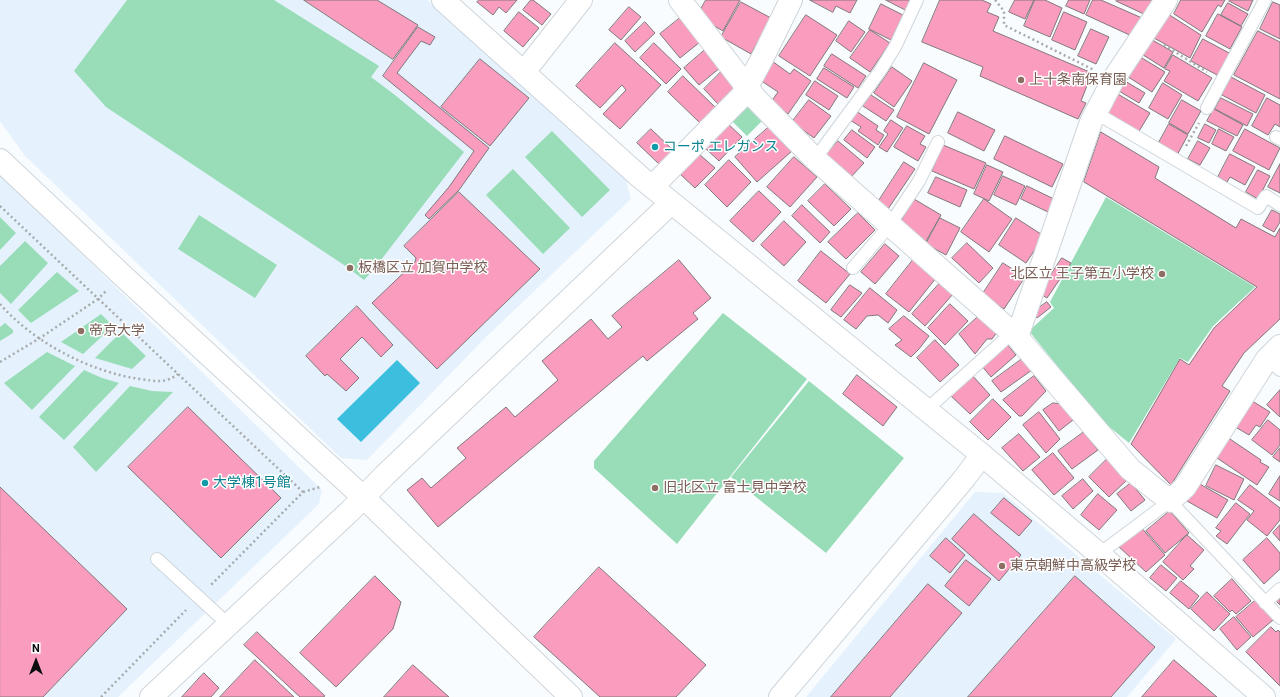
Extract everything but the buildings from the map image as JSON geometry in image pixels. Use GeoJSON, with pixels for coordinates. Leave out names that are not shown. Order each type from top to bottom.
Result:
{"type":"FeatureCollection","features":[{"type":"Feature","properties":{"kind":"street"},"geometry":{"type":"LineString","coordinates":[[443,0],[652,187],[982,455],[1264,697]]}},
{"type":"Feature","properties":{"kind":"street"},"geometry":{"type":"LineString","coordinates":[[524,72],[581,0]]}},
{"type":"Feature","properties":{"kind":"street"},"geometry":{"type":"LineString","coordinates":[[680,0],[756,99],[815,159],[889,226],[1015,335],[1130,469],[1170,501],[1184,487],[1276,358]]}},
{"type":"Feature","properties":{"kind":"street"},"geometry":{"type":"LineString","coordinates":[[652,187],[742,96],[791,0]]}},
{"type":"Feature","properties":{"kind":"street"},"geometry":{"type":"LineString","coordinates":[[1015,335],[1091,122],[1114,80],[1166,0]]}},
{"type":"Feature","properties":{"kind":"street"},"geometry":{"type":"LineString","coordinates":[[0,160],[122,275],[363,497],[571,697]]}},
{"type":"Feature","properties":{"kind":"street"},"geometry":{"type":"LineString","coordinates":[[151,697],[671,203]]}},
{"type":"Feature","properties":{"kind":"street"},"geometry":{"type":"LineString","coordinates":[[780,697],[963,480],[982,455]]}},
{"type":"Feature","properties":{"kind":"lane"},"geometry":{"type":"LineString","coordinates":[[815,159],[880,71],[902,34],[917,0]]}},
{"type":"Feature","properties":{"kind":"lane"},"geometry":{"type":"LineString","coordinates":[[1207,108],[1265,0]]}},
{"type":"Feature","properties":{"kind":"lane"},"geometry":{"type":"LineString","coordinates":[[1096,113],[1258,208],[1266,196],[1280,205]]}},
{"type":"Feature","properties":{"kind":"lane"},"geometry":{"type":"LineString","coordinates":[[854,268],[889,226],[919,181],[938,142]]}},
{"type":"Feature","properties":{"kind":"lane"},"geometry":{"type":"LineString","coordinates":[[926,410],[1015,335]]}},
{"type":"Feature","properties":{"kind":"lane"},"geometry":{"type":"LineString","coordinates":[[1099,554],[1170,501],[1280,618]]}},
{"type":"Feature","properties":{"kind":"lane"},"geometry":{"type":"LineString","coordinates":[[157,559],[228,625]]}},
{"type":"Feature","properties":{"kind":"lane"},"geometry":{"type":"LineString","coordinates":[[1265,603],[1280,589]]}},
{"type":"Feature","properties":{"kind":"path"},"geometry":{"type":"LineString","coordinates":[[995,0],[1004,11],[1004,25],[1114,80]]}},
{"type":"Feature","properties":{"kind":"path"},"geometry":{"type":"LineString","coordinates":[[1144,33],[1222,81]]}},
{"type":"Feature","properties":{"kind":"path"},"geometry":{"type":"LineString","coordinates":[[1178,161],[1207,108]]}},
{"type":"Feature","properties":{"kind":"path"},"geometry":{"type":"LineString","coordinates":[[0,206],[303,492],[100,697]]}},
{"type":"Feature","properties":{"kind":"path"},"geometry":{"type":"LineString","coordinates":[[0,362],[40,338],[98,299],[122,275]]}},
{"type":"Feature","properties":{"kind":"path"},"geometry":{"type":"LineString","coordinates":[[0,304],[24,327],[54,347],[84,362],[117,374],[152,380],[169,380],[178,374]]}},
{"type":"Feature","properties":{"kind":"shaded area","name":"板橋区立 加賀中学校"},"geometry":{"type":"Polygon","coordinates":[[[0,0],[428,0],[625,177],[631,199],[485,338],[367,460],[341,458],[25,156],[0,121],[0,0]]]}},
{"type":"Feature","properties":{"kind":"shaded area","name":"帝京大学"},"geometry":{"type":"Polygon","coordinates":[[[0,173],[322,490],[319,504],[118,697],[0,697],[0,173]]]}},
{"type":"Feature","properties":{"kind":"shaded area","name":"東京朝鮮中高級学校"},"geometry":{"type":"Polygon","coordinates":[[[975,492],[1003,493],[1176,639],[1127,697],[806,697],[975,492]]]}},
{"type":"Feature","properties":{"kind":"green space"},"geometry":{"type":"Polygon","coordinates":[[[127,0],[274,0],[379,66],[371,77],[464,152],[364,280],[344,265],[106,107],[74,71],[127,0]]]}},
{"type":"Feature","properties":{"kind":"green space"},"geometry":{"type":"Polygon","coordinates":[[[748,105],[763,120],[747,136],[732,121],[748,105]]]}},
{"type":"Feature","properties":{"kind":"green space"},"geometry":{"type":"Polygon","coordinates":[[[552,131],[610,190],[582,217],[525,157],[552,131]]]}},
{"type":"Feature","properties":{"kind":"green space"},"geometry":{"type":"Polygon","coordinates":[[[513,169],[570,228],[543,254],[486,195],[513,169]]]}},
{"type":"Feature","properties":{"kind":"green space"},"geometry":{"type":"Polygon","coordinates":[[[1106,197],[1255,287],[1213,326],[1188,362],[1180,358],[1129,443],[1102,421],[1029,331],[1054,308],[1050,302],[1106,197]]]}},
{"type":"Feature","properties":{"kind":"green space"},"geometry":{"type":"Polygon","coordinates":[[[199,215],[277,265],[255,298],[178,249],[199,215]]]}},
{"type":"Feature","properties":{"kind":"green space"},"geometry":{"type":"Polygon","coordinates":[[[0,217],[16,233],[0,250],[0,217]]]}},
{"type":"Feature","properties":{"kind":"green space"},"geometry":{"type":"Polygon","coordinates":[[[25,241],[48,263],[11,304],[0,293],[0,266],[25,241]]]}},
{"type":"Feature","properties":{"kind":"green space"},"geometry":{"type":"Polygon","coordinates":[[[57,272],[79,291],[31,323],[18,310],[57,272]]]}},
{"type":"Feature","properties":{"kind":"green space"},"geometry":{"type":"Polygon","coordinates":[[[723,313],[807,379],[677,544],[594,468],[594,461],[723,313]]]}},
{"type":"Feature","properties":{"kind":"green space"},"geometry":{"type":"Polygon","coordinates":[[[101,314],[113,326],[83,354],[61,342],[101,314]]]}},
{"type":"Feature","properties":{"kind":"green space"},"geometry":{"type":"Polygon","coordinates":[[[5,323],[13,330],[13,333],[0,341],[0,327],[5,323]]]}},
{"type":"Feature","properties":{"kind":"green space"},"geometry":{"type":"Polygon","coordinates":[[[121,332],[146,356],[132,369],[95,358],[121,332]]]}},
{"type":"Feature","properties":{"kind":"green space"},"geometry":{"type":"Polygon","coordinates":[[[47,352],[75,366],[32,410],[4,383],[47,352]]]}},
{"type":"Feature","properties":{"kind":"green space"},"geometry":{"type":"Polygon","coordinates":[[[84,370],[102,378],[119,383],[64,440],[39,417],[84,370]]]}},
{"type":"Feature","properties":{"kind":"green space"},"geometry":{"type":"Polygon","coordinates":[[[809,381],[904,458],[826,553],[731,477],[809,381]]]}},
{"type":"Feature","properties":{"kind":"green space"},"geometry":{"type":"Polygon","coordinates":[[[130,386],[152,391],[173,392],[96,472],[73,447],[130,386]]]}},
{"type":"Feature","properties":{"kind":"water"},"geometry":{"type":"Polygon","coordinates":[[[397,360],[420,383],[361,442],[337,419],[397,360]]]}},
{"type":"Feature","properties":{"kind":"place","name":"上十条南保育園"},"geometry":{"type":"Point","coordinates":[1021,80]}},
{"type":"Feature","properties":{"kind":"place","name":"コーポ エレガンス"},"geometry":{"type":"Point","coordinates":[655,147]}},
{"type":"Feature","properties":{"kind":"place","name":"板橋区立 加賀中学校"},"geometry":{"type":"Point","coordinates":[350,268]}},
{"type":"Feature","properties":{"kind":"place","name":"北区立 王子第五小学校"},"geometry":{"type":"Point","coordinates":[1162,274]}},
{"type":"Feature","properties":{"kind":"place","name":"帝京大学"},"geometry":{"type":"Point","coordinates":[81,331]}},
{"type":"Feature","properties":{"kind":"place","name":"大学棟1号館"},"geometry":{"type":"Point","coordinates":[205,483]}},
{"type":"Feature","properties":{"kind":"place","name":"旧北区立 富士見中学校"},"geometry":{"type":"Point","coordinates":[655,488]}},
{"type":"Feature","properties":{"kind":"place","name":"東京朝鮮中高級学校"},"geometry":{"type":"Point","coordinates":[1002,566]}}]}
